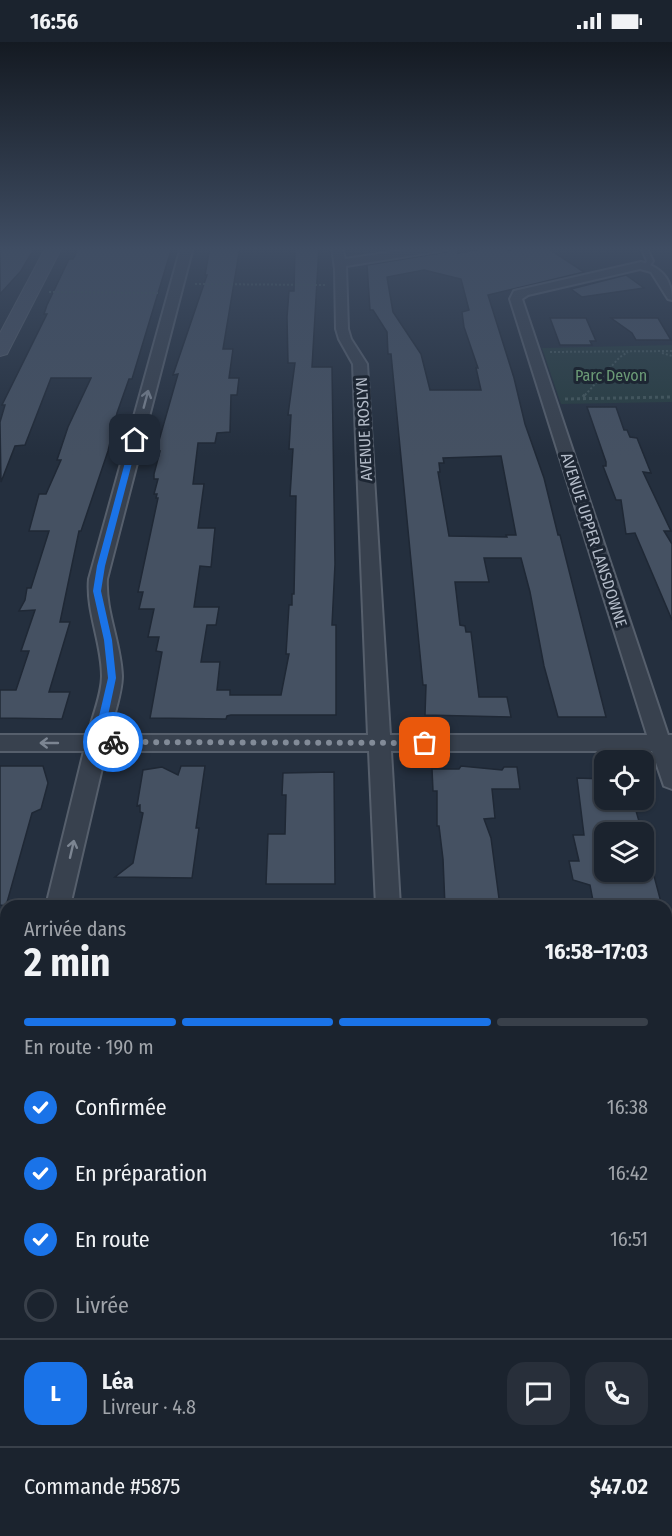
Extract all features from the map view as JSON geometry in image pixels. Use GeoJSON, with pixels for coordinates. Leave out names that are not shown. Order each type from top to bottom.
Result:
{"type":"FeatureCollection","features":[{"type":"Feature","properties":{"kind":"street"},"geometry":{"type":"LineString","coordinates":[[0,350],[17,317]]}},
{"type":"Feature","properties":{"kind":"street"},"geometry":{"type":"LineString","coordinates":[[59,900],[112,678],[108,640],[97,591],[98,579],[168,317]]}},
{"type":"Feature","properties":{"kind":"street","name":"AVENUE ROSLYN"},"geometry":{"type":"LineString","coordinates":[[342,317],[345,339],[360,364],[388,900]]}},
{"type":"Feature","properties":{"kind":"street","name":"AVENUE UPPER LANSDOWNE"},"geometry":{"type":"LineString","coordinates":[[522,317],[666,743],[672,780]]}},
{"type":"Feature","properties":{"kind":"street"},"geometry":{"type":"LineString","coordinates":[[0,743],[666,743]]}},
{"type":"Feature","properties":{"kind":"path"},"geometry":{"type":"LineString","coordinates":[[541,352],[672,351]]}},
{"type":"Feature","properties":{"kind":"path"},"geometry":{"type":"LineString","coordinates":[[584,397],[620,357],[629,352]]}},
{"type":"Feature","properties":{"kind":"path"},"geometry":{"type":"LineString","coordinates":[[658,352],[672,356]]}},
{"type":"Feature","properties":{"kind":"path"},"geometry":{"type":"LineString","coordinates":[[558,400],[584,397],[672,398]]}},
{"type":"Feature","properties":{"kind":"green space","name":"Parc Devon"},"geometry":{"type":"Polygon","coordinates":[[[672,345],[672,402],[561,404],[542,348],[672,345]]]}},
{"type":"Feature","properties":{"kind":"building"},"geometry":{"type":"Polygon","coordinates":[[[46,317],[151,317],[132,379],[129,379],[117,413],[108,451],[81,531],[79,531],[60,622],[70,622],[49,692],[70,692],[62,719],[0,718],[0,690],[16,690],[29,651],[21,651],[35,610],[19,611],[25,600],[27,588],[31,588],[49,531],[29,531],[39,494],[46,494],[61,460],[57,460],[68,427],[91,378],[51,378],[25,445],[15,446],[1,482],[0,422],[5,405],[2,405],[46,317]]]}},
{"type":"Feature","properties":{"kind":"building"},"geometry":{"type":"Polygon","coordinates":[[[193,317],[228,317],[223,349],[233,349],[229,378],[239,378],[237,395],[231,395],[230,432],[217,433],[215,443],[198,443],[193,484],[204,484],[198,528],[215,528],[211,567],[200,566],[194,607],[219,607],[216,625],[207,625],[201,662],[220,662],[217,690],[230,690],[230,695],[281,695],[289,654],[286,654],[289,605],[292,605],[292,594],[294,594],[296,496],[290,496],[293,449],[289,449],[291,415],[288,415],[295,363],[288,363],[287,317],[315,317],[312,367],[332,367],[335,564],[332,625],[336,625],[336,715],[231,715],[226,719],[150,718],[162,652],[156,651],[159,637],[148,637],[154,609],[139,609],[143,592],[138,592],[158,498],[156,498],[157,494],[154,494],[158,479],[154,479],[154,474],[160,451],[156,451],[178,374],[173,375],[193,317]]]}},
{"type":"Feature","properties":{"kind":"building"},"geometry":{"type":"Polygon","coordinates":[[[377,317],[396,317],[421,354],[430,390],[481,390],[476,368],[478,368],[463,317],[495,317],[514,378],[525,424],[544,478],[558,535],[560,535],[606,717],[558,717],[544,666],[521,558],[484,558],[489,582],[455,582],[460,625],[465,626],[466,632],[471,632],[479,697],[507,697],[511,717],[425,715],[426,685],[423,685],[387,332],[377,317]],[[501,456],[443,458],[444,463],[439,463],[440,472],[438,472],[449,536],[507,537],[506,535],[516,535],[501,456]]]}},
{"type":"Feature","properties":{"kind":"building"},"geometry":{"type":"Polygon","coordinates":[[[550,318],[586,318],[596,341],[590,341],[592,345],[560,345],[550,318]]]}},
{"type":"Feature","properties":{"kind":"building"},"geometry":{"type":"Polygon","coordinates":[[[611,318],[658,318],[671,340],[636,340],[632,333],[611,318]]]}},
{"type":"Feature","properties":{"kind":"building"},"geometry":{"type":"Polygon","coordinates":[[[587,407],[616,407],[624,430],[627,430],[630,437],[637,438],[651,473],[643,472],[671,531],[664,531],[672,544],[672,620],[635,533],[626,534],[621,500],[616,500],[603,466],[606,466],[606,462],[587,407]]]}},
{"type":"Feature","properties":{"kind":"building"},"geometry":{"type":"Polygon","coordinates":[[[0,766],[43,766],[48,783],[41,809],[32,813],[8,900],[0,900],[0,766]]]}},
{"type":"Feature","properties":{"kind":"building"},"geometry":{"type":"Polygon","coordinates":[[[181,766],[205,766],[192,878],[115,877],[133,863],[143,813],[140,812],[140,805],[137,806],[143,770],[162,767],[178,775],[181,766]]]}},
{"type":"Feature","properties":{"kind":"building"},"geometry":{"type":"Polygon","coordinates":[[[461,766],[502,770],[504,767],[517,767],[520,789],[492,789],[495,818],[484,819],[491,838],[499,900],[445,900],[443,859],[439,826],[437,826],[437,791],[433,791],[432,769],[459,769],[461,766]]]}},
{"type":"Feature","properties":{"kind":"building"},"geometry":{"type":"Polygon","coordinates":[[[334,772],[335,884],[266,884],[268,834],[285,834],[286,795],[282,795],[283,773],[334,772]]]}},
{"type":"Feature","properties":{"kind":"building"},"geometry":{"type":"Polygon","coordinates":[[[577,778],[594,779],[594,810],[636,810],[639,822],[594,822],[594,882],[654,882],[654,876],[660,900],[593,900],[590,885],[573,880],[569,861],[579,861],[573,835],[584,835],[577,778]]]}},
{"type":"Feature","properties":{"kind":"way so far"},"geometry":{"type":"LineString","coordinates":[[113,742],[425,743]]}},
{"type":"Feature","properties":{"kind":"route"},"geometry":{"type":"LineString","coordinates":[[113,742],[98,742],[112,678],[108,640],[97,591],[101,566],[135,440]]}}]}
